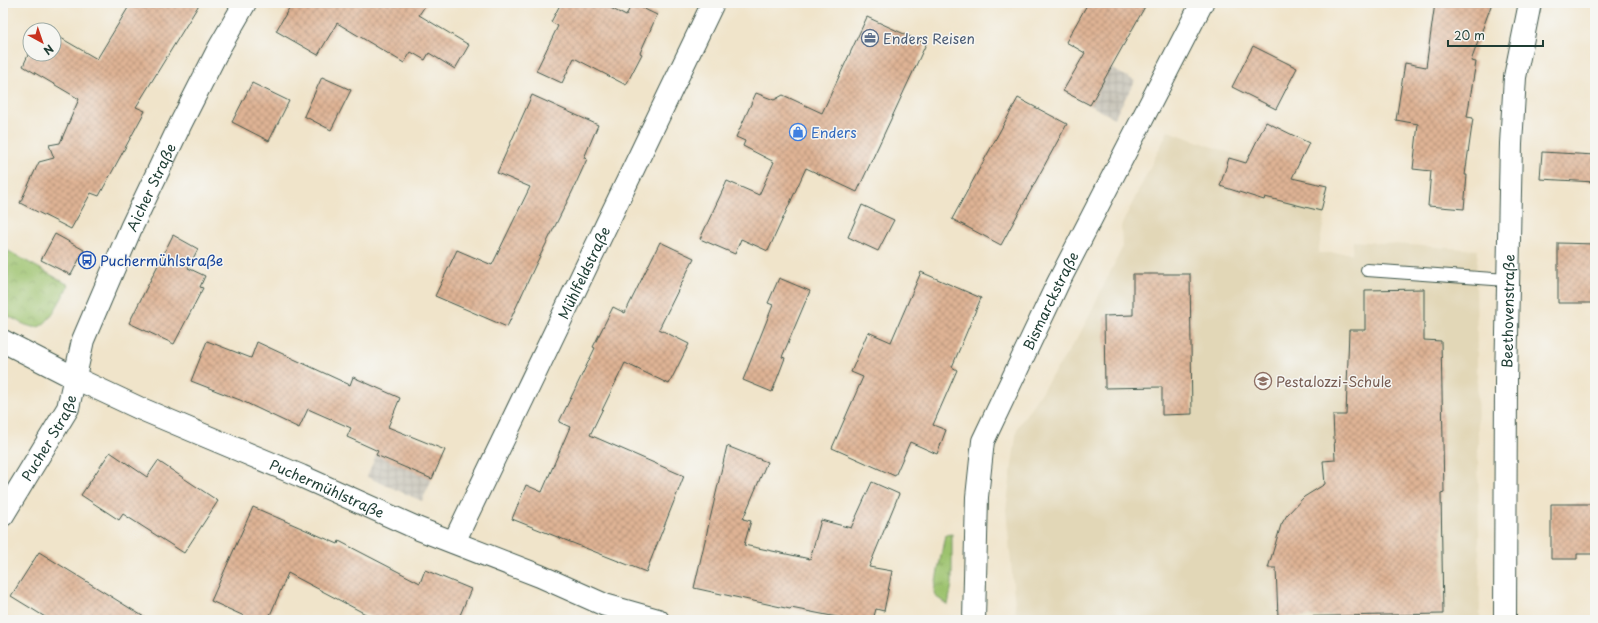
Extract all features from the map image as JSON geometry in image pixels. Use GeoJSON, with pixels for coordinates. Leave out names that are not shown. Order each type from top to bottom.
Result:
{"type":"FeatureCollection","features":[{"type":"Feature","properties":{"kind":"street","name":"Aicher Straße"},"geometry":{"type":"LineString","coordinates":[[75,378],[83,340],[131,228],[181,123],[219,48],[245,3]]}},
{"type":"Feature","properties":{"kind":"street","name":"Mühlfeldstraße"},"geometry":{"type":"LineString","coordinates":[[454,542],[713,3]]}},
{"type":"Feature","properties":{"kind":"street","name":"Bismarckstraße"},"geometry":{"type":"LineString","coordinates":[[974,620],[977,497],[983,441],[1058,283],[1202,3]]}},
{"type":"Feature","properties":{"kind":"street","name":"Beethovenstraße"},"geometry":{"type":"LineString","coordinates":[[1505,620],[1507,280],[1511,151],[1515,77],[1530,3]]}},
{"type":"Feature","properties":{"kind":"street","name":"Puchermühlstraße"},"geometry":{"type":"LineString","coordinates":[[3,341],[75,378],[139,408],[301,476],[419,529],[540,576],[605,605],[657,620]]}},
{"type":"Feature","properties":{"kind":"street","name":"Pucher Straße"},"geometry":{"type":"LineString","coordinates":[[3,515],[68,408],[75,378]]}},
{"type":"Feature","properties":{"kind":"lane"},"geometry":{"type":"LineString","coordinates":[[1367,270],[1507,280]]}},
{"type":"Feature","properties":{"kind":"shaded area"},"geometry":{"type":"Polygon","coordinates":[[[1084,54],[1135,81],[1114,118],[1064,91],[1084,54]]]}},
{"type":"Feature","properties":{"kind":"shaded area","name":"Pestalozzi-Schule"},"geometry":{"type":"Polygon","coordinates":[[[1168,131],[1330,188],[1318,253],[1352,253],[1353,241],[1478,250],[1476,272],[1480,620],[1020,620],[1016,617],[1006,510],[1017,428],[1080,334],[1122,248],[1121,226],[1168,131]]]}},
{"type":"Feature","properties":{"kind":"shaded area"},"geometry":{"type":"Polygon","coordinates":[[[388,427],[445,450],[422,501],[367,477],[388,427]]]}},
{"type":"Feature","properties":{"kind":"green space"},"geometry":{"type":"Polygon","coordinates":[[[3,248],[69,285],[47,321],[38,327],[25,325],[3,313],[3,248]]]}},
{"type":"Feature","properties":{"kind":"green space"},"geometry":{"type":"Polygon","coordinates":[[[952,534],[952,584],[948,605],[935,596],[934,591],[945,535],[952,534]]]}},
{"type":"Feature","properties":{"kind":"building"},"geometry":{"type":"Polygon","coordinates":[[[131,3],[200,3],[136,107],[145,111],[99,196],[91,193],[71,229],[20,203],[39,162],[54,158],[49,145],[60,143],[79,99],[23,66],[25,62],[62,62],[62,39],[97,59],[131,3]]]}},
{"type":"Feature","properties":{"kind":"building"},"geometry":{"type":"Polygon","coordinates":[[[292,3],[427,3],[419,15],[469,45],[455,69],[429,53],[425,60],[411,52],[404,63],[337,23],[318,55],[276,31],[292,3]]]}},
{"type":"Feature","properties":{"kind":"building"},"geometry":{"type":"Polygon","coordinates":[[[561,3],[601,3],[626,16],[632,3],[657,15],[640,53],[642,54],[626,85],[574,58],[562,83],[536,71],[558,26],[551,22],[561,3]]]}},
{"type":"Feature","properties":{"kind":"building"},"geometry":{"type":"Polygon","coordinates":[[[1088,3],[1147,3],[1090,105],[1063,91],[1085,53],[1066,42],[1088,3]]]}},
{"type":"Feature","properties":{"kind":"building"},"geometry":{"type":"Polygon","coordinates":[[[1435,3],[1492,3],[1471,61],[1476,62],[1467,117],[1473,118],[1465,175],[1467,175],[1464,209],[1428,206],[1431,171],[1413,169],[1418,124],[1396,120],[1405,63],[1426,67],[1435,3]]]}},
{"type":"Feature","properties":{"kind":"building"},"geometry":{"type":"Polygon","coordinates":[[[867,17],[926,44],[857,192],[806,168],[768,251],[741,239],[735,254],[700,239],[727,181],[759,195],[774,162],[743,146],[745,141],[736,137],[756,93],[774,100],[783,95],[822,113],[867,17]]]}},
{"type":"Feature","properties":{"kind":"building"},"geometry":{"type":"Polygon","coordinates":[[[1253,46],[1297,68],[1276,109],[1232,87],[1253,46]]]}},
{"type":"Feature","properties":{"kind":"building"},"geometry":{"type":"Polygon","coordinates":[[[322,77],[351,90],[331,130],[304,116],[322,77]]]}},
{"type":"Feature","properties":{"kind":"building"},"geometry":{"type":"Polygon","coordinates":[[[252,83],[289,101],[269,141],[232,122],[252,83]]]}},
{"type":"Feature","properties":{"kind":"building"},"geometry":{"type":"Polygon","coordinates":[[[532,95],[598,125],[584,158],[587,159],[507,327],[435,296],[457,250],[492,265],[530,187],[497,173],[532,95]]]}},
{"type":"Feature","properties":{"kind":"building"},"geometry":{"type":"Polygon","coordinates":[[[1018,98],[1067,124],[1001,245],[952,219],[1018,98]]]}},
{"type":"Feature","properties":{"kind":"building"},"geometry":{"type":"Polygon","coordinates":[[[1266,122],[1309,143],[1292,178],[1327,186],[1321,211],[1265,197],[1264,200],[1220,186],[1229,158],[1246,163],[1266,122]]]}},
{"type":"Feature","properties":{"kind":"building"},"geometry":{"type":"Polygon","coordinates":[[[1542,152],[1595,155],[1595,182],[1540,179],[1542,152]]]}},
{"type":"Feature","properties":{"kind":"building"},"geometry":{"type":"Polygon","coordinates":[[[862,205],[894,220],[878,251],[848,237],[862,205]]]}},
{"type":"Feature","properties":{"kind":"building"},"geometry":{"type":"Polygon","coordinates":[[[55,234],[84,250],[71,275],[41,260],[55,234]]]}},
{"type":"Feature","properties":{"kind":"building"},"geometry":{"type":"Polygon","coordinates":[[[173,235],[198,249],[188,268],[205,276],[200,287],[203,288],[174,344],[129,323],[173,235]]]}},
{"type":"Feature","properties":{"kind":"building"},"geometry":{"type":"Polygon","coordinates":[[[660,242],[694,258],[659,329],[689,344],[669,384],[625,363],[590,435],[684,476],[646,572],[512,519],[526,485],[542,492],[570,427],[559,422],[595,348],[593,347],[613,307],[625,313],[660,242]]]}},
{"type":"Feature","properties":{"kind":"building"},"geometry":{"type":"Polygon","coordinates":[[[1558,243],[1595,244],[1595,303],[1558,303],[1558,243]]]}},
{"type":"Feature","properties":{"kind":"building"},"geometry":{"type":"Polygon","coordinates":[[[921,272],[981,298],[952,367],[957,370],[933,425],[946,430],[937,454],[910,442],[895,476],[832,448],[863,377],[851,372],[868,332],[891,342],[921,272]]]}},
{"type":"Feature","properties":{"kind":"building"},"geometry":{"type":"Polygon","coordinates":[[[1133,274],[1190,274],[1192,414],[1162,415],[1162,387],[1105,388],[1104,316],[1133,315],[1133,274]]]}},
{"type":"Feature","properties":{"kind":"building"},"geometry":{"type":"Polygon","coordinates":[[[779,278],[810,291],[782,357],[785,358],[772,392],[743,380],[773,305],[768,303],[779,278]]]}},
{"type":"Feature","properties":{"kind":"building"},"geometry":{"type":"Polygon","coordinates":[[[1424,289],[1424,340],[1441,341],[1444,492],[1441,493],[1443,614],[1278,617],[1276,568],[1268,568],[1281,525],[1287,515],[1304,497],[1325,484],[1323,461],[1335,460],[1333,415],[1346,415],[1349,330],[1365,330],[1365,290],[1424,289]]]}},
{"type":"Feature","properties":{"kind":"building"},"geometry":{"type":"Polygon","coordinates":[[[207,341],[251,358],[257,342],[350,385],[353,377],[400,398],[388,427],[445,450],[432,479],[376,455],[378,451],[347,437],[351,428],[308,409],[299,428],[240,400],[191,381],[207,341]]]}},
{"type":"Feature","properties":{"kind":"building"},"geometry":{"type":"Polygon","coordinates":[[[727,446],[767,462],[743,519],[751,521],[744,545],[810,559],[821,520],[851,528],[872,482],[899,494],[869,567],[892,571],[884,611],[876,609],[873,620],[852,620],[790,609],[694,588],[727,446]]]}},
{"type":"Feature","properties":{"kind":"building"},"geometry":{"type":"Polygon","coordinates":[[[110,452],[147,477],[158,461],[218,501],[184,553],[123,514],[119,520],[81,495],[110,452]]]}},
{"type":"Feature","properties":{"kind":"building"},"geometry":{"type":"Polygon","coordinates":[[[1551,504],[1594,504],[1595,554],[1577,554],[1577,559],[1551,559],[1551,504]]]}},
{"type":"Feature","properties":{"kind":"building"},"geometry":{"type":"Polygon","coordinates":[[[253,507],[338,544],[339,541],[420,583],[425,570],[471,589],[458,620],[377,620],[288,573],[268,620],[253,620],[211,601],[253,507]]]}},
{"type":"Feature","properties":{"kind":"building"},"geometry":{"type":"Polygon","coordinates":[[[39,552],[149,620],[50,620],[11,596],[39,552]]]}},
{"type":"Feature","properties":{"kind":"place","name":"Enders Reisen"},"geometry":{"type":"Point","coordinates":[870,38]}},
{"type":"Feature","properties":{"kind":"place","name":"Enders"},"geometry":{"type":"Point","coordinates":[798,132]}},
{"type":"Feature","properties":{"kind":"place","name":"Puchermühlstraße"},"geometry":{"type":"Point","coordinates":[87,260]}},
{"type":"Feature","properties":{"kind":"place","name":"Pestalozzi-Schule"},"geometry":{"type":"Point","coordinates":[1263,381]}}]}
